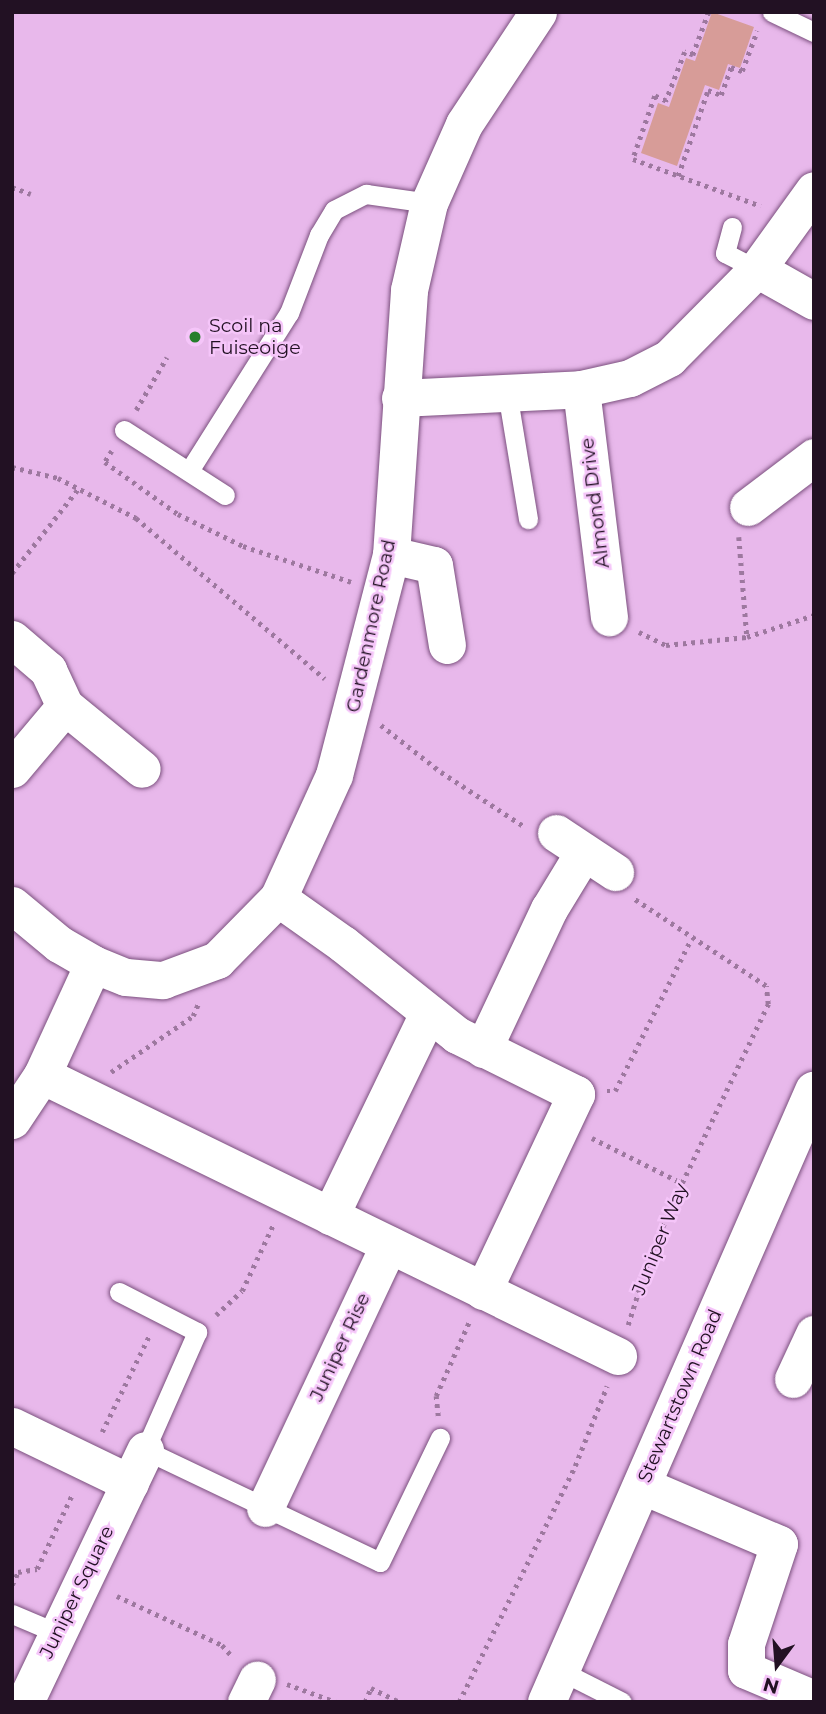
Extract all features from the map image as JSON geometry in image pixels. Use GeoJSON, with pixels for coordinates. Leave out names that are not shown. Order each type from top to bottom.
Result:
{"type":"FeatureCollection","features":[{"type":"Feature","properties":{"kind":"main road","name":"Stewartstown Road"},"geometry":{"type":"LineString","coordinates":[[554,1687],[814,1091]]}},
{"type":"Feature","properties":{"kind":"street","name":"Gardenmore Road"},"geometry":{"type":"LineString","coordinates":[[12,905],[59,944],[93,964],[125,977],[163,980],[217,960],[278,898],[334,775],[355,705],[391,555],[410,281],[429,203],[464,124],[538,12]]}},
{"type":"Feature","properties":{"kind":"street"},"geometry":{"type":"LineString","coordinates":[[400,398],[581,388],[630,378],[669,358],[757,269],[804,204]]}},
{"type":"Feature","properties":{"kind":"street"},"geometry":{"type":"LineString","coordinates":[[757,269],[814,301]]}},
{"type":"Feature","properties":{"kind":"street","name":"Almond Drive"},"geometry":{"type":"LineString","coordinates":[[581,388],[608,617]]}},
{"type":"Feature","properties":{"kind":"street"},"geometry":{"type":"LineString","coordinates":[[748,508],[814,457]]}},
{"type":"Feature","properties":{"kind":"street"},"geometry":{"type":"LineString","coordinates":[[391,555],[434,565],[447,645]]}},
{"type":"Feature","properties":{"kind":"street"},"geometry":{"type":"LineString","coordinates":[[12,639],[48,670],[65,706],[142,769]]}},
{"type":"Feature","properties":{"kind":"street"},"geometry":{"type":"LineString","coordinates":[[12,769],[65,706]]}},
{"type":"Feature","properties":{"kind":"street"},"geometry":{"type":"LineString","coordinates":[[483,1049],[549,909],[570,843],[615,872]]}},
{"type":"Feature","properties":{"kind":"street"},"geometry":{"type":"LineString","coordinates":[[278,898],[428,1013],[569,1108],[483,1291]]}},
{"type":"Feature","properties":{"kind":"street"},"geometry":{"type":"LineString","coordinates":[[12,1120],[42,1075],[93,964]]}},
{"type":"Feature","properties":{"kind":"street"},"geometry":{"type":"LineString","coordinates":[[330,1216],[428,1013]]}},
{"type":"Feature","properties":{"kind":"street"},"geometry":{"type":"LineString","coordinates":[[42,1075],[618,1356]]}},
{"type":"Feature","properties":{"kind":"street","name":"Juniper Rise"},"geometry":{"type":"LineString","coordinates":[[265,1508],[388,1245]]}},
{"type":"Feature","properties":{"kind":"street"},"geometry":{"type":"LineString","coordinates":[[793,1379],[814,1334]]}},
{"type":"Feature","properties":{"kind":"street"},"geometry":{"type":"LineString","coordinates":[[12,1426],[130,1483]]}},
{"type":"Feature","properties":{"kind":"street","name":"Juniper Square"},"geometry":{"type":"LineString","coordinates":[[25,1702],[145,1450]]}},
{"type":"Feature","properties":{"kind":"street"},"geometry":{"type":"LineString","coordinates":[[641,1485],[779,1544],[746,1643],[746,1670],[814,1699]]}},
{"type":"Feature","properties":{"kind":"lane"},"geometry":{"type":"LineString","coordinates":[[766,16],[814,32]]}},
{"type":"Feature","properties":{"kind":"lane"},"geometry":{"type":"LineString","coordinates":[[189,471],[289,313],[319,234],[334,210],[366,194],[429,203]]}},
{"type":"Feature","properties":{"kind":"lane"},"geometry":{"type":"LineString","coordinates":[[732,227],[726,253],[757,269]]}},
{"type":"Feature","properties":{"kind":"lane"},"geometry":{"type":"LineString","coordinates":[[507,392],[528,519]]}},
{"type":"Feature","properties":{"kind":"lane"},"geometry":{"type":"LineString","coordinates":[[124,429],[225,495]]}},
{"type":"Feature","properties":{"kind":"lane"},"geometry":{"type":"LineString","coordinates":[[119,1292],[197,1332],[145,1450],[380,1562],[440,1438]]}},
{"type":"Feature","properties":{"kind":"lane"},"geometry":{"type":"LineString","coordinates":[[12,1614],[57,1633]]}},
{"type":"Feature","properties":{"kind":"lane"},"geometry":{"type":"LineString","coordinates":[[554,1687],[622,1702]]}},
{"type":"Feature","properties":{"kind":"path"},"geometry":{"type":"LineString","coordinates":[[709,12],[693,55],[685,52],[666,100],[655,96],[634,159],[678,176],[804,204]]}},
{"type":"Feature","properties":{"kind":"path"},"geometry":{"type":"LineString","coordinates":[[678,176],[708,90],[721,94],[731,67],[741,71],[766,16]]}},
{"type":"Feature","properties":{"kind":"path"},"geometry":{"type":"LineString","coordinates":[[12,187],[31,194]]}},
{"type":"Feature","properties":{"kind":"path"},"geometry":{"type":"LineString","coordinates":[[12,467],[79,488],[136,518],[355,705],[441,772],[530,830],[570,843]]}},
{"type":"Feature","properties":{"kind":"path"},"geometry":{"type":"LineString","coordinates":[[12,573],[79,488]]}},
{"type":"Feature","properties":{"kind":"path"},"geometry":{"type":"LineString","coordinates":[[747,637],[736,546],[748,508]]}},
{"type":"Feature","properties":{"kind":"path"},"geometry":{"type":"LineString","coordinates":[[608,617],[666,645],[747,637],[814,615]]}},
{"type":"Feature","properties":{"kind":"path","name":"Juniper Way"},"geometry":{"type":"LineString","coordinates":[[459,1702],[575,1466],[618,1356],[649,1258],[682,1182],[768,1004],[766,986],[626,894],[615,872]]}},
{"type":"Feature","properties":{"kind":"path"},"geometry":{"type":"LineString","coordinates":[[569,1108],[615,1091],[691,939]]}},
{"type":"Feature","properties":{"kind":"path"},"geometry":{"type":"LineString","coordinates":[[80,1094],[193,1016],[217,960]]}},
{"type":"Feature","properties":{"kind":"path"},"geometry":{"type":"LineString","coordinates":[[569,1108],[682,1182]]}},
{"type":"Feature","properties":{"kind":"path"},"geometry":{"type":"LineString","coordinates":[[197,1332],[242,1291],[287,1196]]}},
{"type":"Feature","properties":{"kind":"path"},"geometry":{"type":"LineString","coordinates":[[440,1438],[436,1396],[483,1291]]}},
{"type":"Feature","properties":{"kind":"path"},"geometry":{"type":"LineString","coordinates":[[117,1596],[222,1645],[251,1690],[307,1688],[335,1702]]}},
{"type":"Feature","properties":{"kind":"path"},"geometry":{"type":"LineString","coordinates":[[365,1702],[371,1688],[400,1702]]}},
{"type":"Feature","properties":{"kind":"shaded area"},"geometry":{"type":"Polygon","coordinates":[[[712,12],[754,27],[740,68],[728,64],[719,90],[705,85],[677,166],[641,153],[658,103],[669,107],[686,58],[695,61],[712,12]]]}},
{"type":"Feature","properties":{"kind":"place","name":"Scoil na Fuiseoige"},"geometry":{"type":"Point","coordinates":[195,337]}}]}
